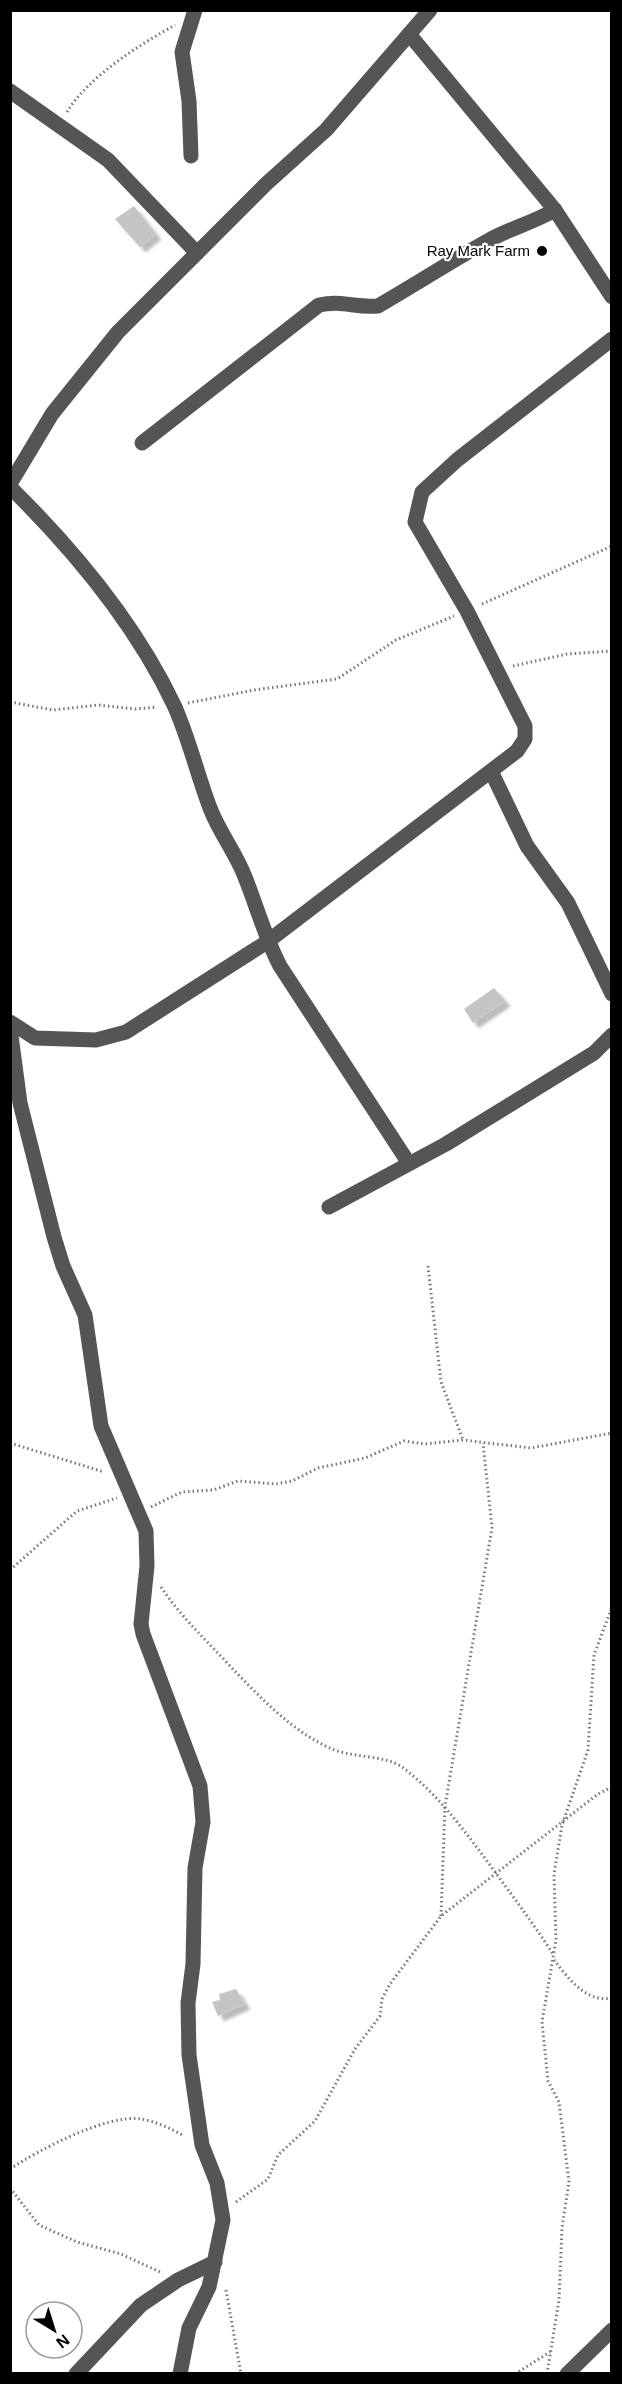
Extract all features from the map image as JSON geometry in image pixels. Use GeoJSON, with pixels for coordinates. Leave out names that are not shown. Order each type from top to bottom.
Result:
{"type":"FeatureCollection","features":[{"type":"Feature","properties":{"kind":"street"},"geometry":{"type":"LineString","coordinates":[[408,1162],[280,966],[267,942],[244,875],[210,808],[174,706],[149,658],[128,624],[93,579],[10,486],[52,414],[118,332],[266,184],[326,130],[430,10]]}},
{"type":"Feature","properties":{"kind":"street"},"geometry":{"type":"LineString","coordinates":[[191,156],[189,101],[182,52],[195,12]]}},
{"type":"Feature","properties":{"kind":"street"},"geometry":{"type":"LineString","coordinates":[[409,34],[555,210],[612,297]]}},
{"type":"Feature","properties":{"kind":"street"},"geometry":{"type":"LineString","coordinates":[[10,91],[108,160],[197,252]]}},
{"type":"Feature","properties":{"kind":"street"},"geometry":{"type":"LineString","coordinates":[[142,443],[319,305],[338,301],[358,308],[378,306],[489,241],[508,231],[528,226],[555,210]]}},
{"type":"Feature","properties":{"kind":"street"},"geometry":{"type":"LineString","coordinates":[[10,1022],[35,1038],[96,1040],[126,1032],[267,942],[517,751],[525,739],[525,726],[467,611],[415,522],[422,492],[457,460],[612,339]]}},
{"type":"Feature","properties":{"kind":"street"},"geometry":{"type":"LineString","coordinates":[[491,771],[527,846],[568,903],[612,994]]}},
{"type":"Feature","properties":{"kind":"street"},"geometry":{"type":"LineString","coordinates":[[10,1028],[28,1135],[63,1266],[85,1315],[101,1426],[140,1514],[148,1544],[141,1624],[143,1634],[200,1786],[202,1800],[203,1822],[195,1868],[194,1964],[188,2003],[189,2055],[202,2145],[217,2183],[222,2210],[221,2234],[215,2262],[208,2287],[189,2328],[180,2373]]}},
{"type":"Feature","properties":{"kind":"street"},"geometry":{"type":"LineString","coordinates":[[329,1207],[408,1162],[446,1144],[594,1053],[612,1035]]}},
{"type":"Feature","properties":{"kind":"street"},"geometry":{"type":"LineString","coordinates":[[76,2373],[141,2305],[178,2280],[215,2262]]}},
{"type":"Feature","properties":{"kind":"street"},"geometry":{"type":"LineString","coordinates":[[567,2373],[612,2330]]}},
{"type":"Feature","properties":{"kind":"path"},"geometry":{"type":"LineString","coordinates":[[59,126],[81,90],[156,35],[195,12]]}},
{"type":"Feature","properties":{"kind":"path"},"geometry":{"type":"LineString","coordinates":[[337,679],[396,640],[612,546]]}},
{"type":"Feature","properties":{"kind":"path"},"geometry":{"type":"LineString","coordinates":[[496,670],[567,654],[612,651]]}},
{"type":"Feature","properties":{"kind":"path"},"geometry":{"type":"LineString","coordinates":[[428,1266],[441,1382],[463,1440]]}},
{"type":"Feature","properties":{"kind":"path"},"geometry":{"type":"LineString","coordinates":[[140,1514],[182,1492],[213,1490],[247,1480],[283,1484],[318,1468],[365,1458],[404,1441],[425,1444],[463,1440],[531,1448],[612,1433]]}},
{"type":"Feature","properties":{"kind":"path"},"geometry":{"type":"LineString","coordinates":[[10,1443],[123,1477]]}},
{"type":"Feature","properties":{"kind":"path"},"geometry":{"type":"LineString","coordinates":[[441,1917],[445,1806],[492,1528],[483,1443]]}},
{"type":"Feature","properties":{"kind":"path"},"geometry":{"type":"LineString","coordinates":[[10,1570],[77,1511],[131,1495]]}},
{"type":"Feature","properties":{"kind":"path"},"geometry":{"type":"LineString","coordinates":[[147,1566],[198,1634],[260,1699],[306,1734],[331,1748],[352,1756],[393,1762],[427,1787],[445,1806],[553,1954]]}},
{"type":"Feature","properties":{"kind":"path"},"geometry":{"type":"LineString","coordinates":[[547,2373],[560,2292],[562,2228],[569,2167],[559,2102],[548,2081],[543,2022],[556,1940],[554,1874],[562,1825],[588,1750],[594,1655],[612,1607]]}},
{"type":"Feature","properties":{"kind":"path"},"geometry":{"type":"LineString","coordinates":[[222,2210],[253,2193],[268,2179],[278,2155],[315,2121],[355,2049],[380,2016],[382,2000],[390,1984],[441,1917],[456,1902],[497,1875],[598,1794],[612,1788]]}},
{"type":"Feature","properties":{"kind":"path"},"geometry":{"type":"LineString","coordinates":[[554,1960],[585,1993],[601,2000],[612,1998]]}},
{"type":"Feature","properties":{"kind":"path"},"geometry":{"type":"LineString","coordinates":[[10,2169],[39,2150],[118,2121],[140,2119],[176,2131],[202,2145]]}},
{"type":"Feature","properties":{"kind":"path"},"geometry":{"type":"LineString","coordinates":[[10,2188],[39,2225],[77,2242],[121,2254],[178,2280]]}},
{"type":"Feature","properties":{"kind":"path"},"geometry":{"type":"LineString","coordinates":[[225,2286],[239,2348],[241,2373]]}},
{"type":"Feature","properties":{"kind":"path"},"geometry":{"type":"LineString","coordinates":[[515,2373],[550,2352]]}},
{"type":"Feature","properties":{"kind":"building"},"geometry":{"type":"Polygon","coordinates":[[[134,206],[156,234],[140,247],[115,219],[134,206]]]}},
{"type":"Feature","properties":{"kind":"building"},"geometry":{"type":"Polygon","coordinates":[[[494,988],[505,1001],[473,1023],[464,1009],[494,988]]]}},
{"type":"Feature","properties":{"kind":"building"},"geometry":{"type":"Polygon","coordinates":[[[236,1989],[245,2004],[218,2016],[212,2002],[220,2000],[219,1994],[236,1989]]]}},
{"type":"Feature","properties":{"kind":"place","name":"Ray Mark Farm"},"geometry":{"type":"Point","coordinates":[542,251]}}]}
